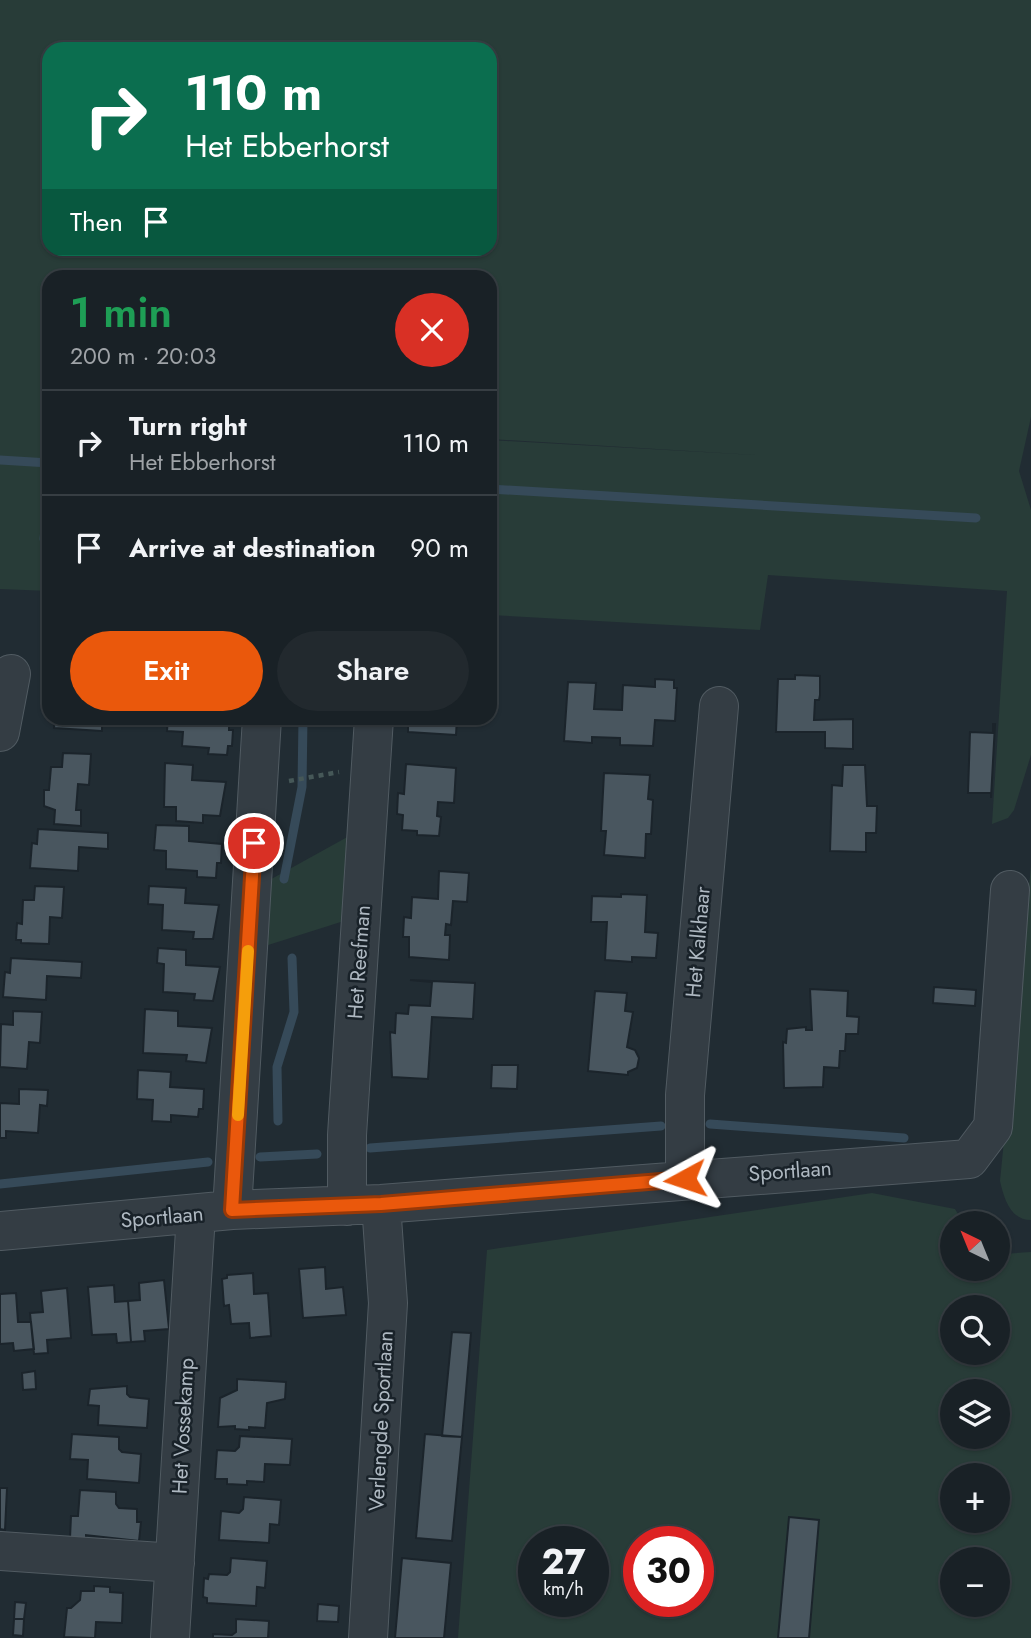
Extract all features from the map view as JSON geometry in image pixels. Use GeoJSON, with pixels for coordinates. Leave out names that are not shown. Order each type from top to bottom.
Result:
{"type":"FeatureCollection","features":[{"type":"Feature","properties":{"kind":"street"},"geometry":{"type":"LineString","coordinates":[[0,732],[11,674]]}},
{"type":"Feature","properties":{"kind":"street","name":"Het Kalkhaar"},"geometry":{"type":"LineString","coordinates":[[685,1179],[685,1095],[719,706]]}},
{"type":"Feature","properties":{"kind":"street","name":"Het Vossekamp"},"geometry":{"type":"LineString","coordinates":[[170,1638],[175,1563],[214,1212],[261,725]]}},
{"type":"Feature","properties":{"kind":"street","name":"Het Reefman"},"geometry":{"type":"LineString","coordinates":[[364,1205],[347,1135],[374,725]]}},
{"type":"Feature","properties":{"kind":"street","name":"Sportlaan"},"geometry":{"type":"LineString","coordinates":[[0,1231],[214,1212],[364,1205],[969,1158],[993,1127],[1010,890]]}},
{"type":"Feature","properties":{"kind":"street","name":"Verlengde Sportlaan"},"geometry":{"type":"LineString","coordinates":[[364,1205],[388,1303],[368,1638]]}},
{"type":"Feature","properties":{"kind":"street"},"geometry":{"type":"LineString","coordinates":[[0,1551],[175,1563]]}},
{"type":"Feature","properties":{"kind":"path"},"geometry":{"type":"LineString","coordinates":[[289,781],[316,775]]}},
{"type":"Feature","properties":{"kind":"green space"},"geometry":{"type":"Polygon","coordinates":[[[0,0],[1031,0],[1031,417],[1019,471],[1031,510],[1031,755],[1014,810],[1008,818],[992,824],[1007,591],[768,575],[760,630],[497,615],[497,440],[772,456],[497,439],[497,270],[42,270],[42,591],[0,589],[0,0]]]}},
{"type":"Feature","properties":{"kind":"green space"},"geometry":{"type":"Polygon","coordinates":[[[351,835],[347,920],[265,946],[266,882],[351,835]]]}},
{"type":"Feature","properties":{"kind":"green space"},"geometry":{"type":"Polygon","coordinates":[[[1031,866],[1031,1220],[1018,1216],[1009,1207],[1000,1181],[1031,866]]]}},
{"type":"Feature","properties":{"kind":"green space"},"geometry":{"type":"Polygon","coordinates":[[[872,1193],[955,1209],[956,1211],[940,1211],[940,1281],[1010,1281],[1010,1254],[1031,1252],[1031,1638],[458,1638],[487,1250],[872,1193]]]}},
{"type":"Feature","properties":{"kind":"building"},"geometry":{"type":"Polygon","coordinates":[[[795,675],[820,676],[820,695],[819,700],[815,700],[814,720],[853,719],[853,749],[825,748],[825,732],[776,732],[778,679],[795,679],[795,675]]]}},
{"type":"Feature","properties":{"kind":"building"},"geometry":{"type":"Polygon","coordinates":[[[655,679],[674,680],[674,688],[677,688],[675,721],[655,720],[653,746],[620,745],[620,738],[592,737],[592,743],[564,741],[568,682],[596,683],[594,709],[622,710],[623,685],[655,687],[655,679]]]}},
{"type":"Feature","properties":{"kind":"building"},"geometry":{"type":"Polygon","coordinates":[[[995,724],[991,798],[991,793],[968,793],[970,732],[993,733],[995,724]]]}},
{"type":"Feature","properties":{"kind":"building"},"geometry":{"type":"Polygon","coordinates":[[[54,725],[102,725],[102,731],[54,728],[54,725]]]}},
{"type":"Feature","properties":{"kind":"building"},"geometry":{"type":"Polygon","coordinates":[[[167,725],[229,725],[229,730],[233,730],[232,746],[228,746],[227,755],[208,754],[209,748],[182,746],[183,732],[167,731],[167,725]]]}},
{"type":"Feature","properties":{"kind":"building"},"geometry":{"type":"Polygon","coordinates":[[[408,725],[457,725],[456,735],[408,732],[408,725]]]}},
{"type":"Feature","properties":{"kind":"building"},"geometry":{"type":"Polygon","coordinates":[[[63,753],[91,754],[89,785],[78,784],[76,810],[81,810],[81,826],[54,824],[55,810],[44,806],[44,790],[49,790],[51,767],[62,767],[63,753]]]}},
{"type":"Feature","properties":{"kind":"building"},"geometry":{"type":"Polygon","coordinates":[[[165,763],[193,765],[192,780],[226,782],[220,816],[203,815],[203,823],[176,821],[176,807],[164,807],[165,763]]]}},
{"type":"Feature","properties":{"kind":"building"},"geometry":{"type":"Polygon","coordinates":[[[406,764],[456,768],[454,803],[438,802],[437,816],[441,817],[439,836],[417,835],[417,831],[402,830],[403,815],[397,814],[398,793],[404,794],[406,764]]]}},
{"type":"Feature","properties":{"kind":"building"},"geometry":{"type":"Polygon","coordinates":[[[843,765],[865,765],[867,806],[877,806],[876,833],[866,833],[866,852],[830,851],[832,785],[842,786],[843,765]]]}},
{"type":"Feature","properties":{"kind":"building"},"geometry":{"type":"Polygon","coordinates":[[[604,773],[650,775],[648,799],[653,800],[651,834],[646,834],[645,858],[604,855],[606,831],[601,831],[604,773]]]}},
{"type":"Feature","properties":{"kind":"building"},"geometry":{"type":"Polygon","coordinates":[[[156,825],[189,826],[189,841],[222,844],[221,863],[217,863],[216,878],[197,877],[197,871],[166,869],[166,851],[154,850],[156,825]]]}},
{"type":"Feature","properties":{"kind":"building"},"geometry":{"type":"Polygon","coordinates":[[[38,829],[108,833],[108,849],[79,847],[78,871],[30,868],[32,843],[37,844],[38,829]]]}},
{"type":"Feature","properties":{"kind":"building"},"geometry":{"type":"Polygon","coordinates":[[[439,871],[469,873],[467,902],[453,901],[451,925],[446,924],[445,935],[450,935],[449,960],[409,957],[409,937],[403,937],[404,917],[411,918],[412,897],[438,899],[439,871]]]}},
{"type":"Feature","properties":{"kind":"building"},"geometry":{"type":"Polygon","coordinates":[[[35,886],[64,887],[62,918],[50,917],[49,944],[21,943],[21,940],[16,940],[17,923],[22,924],[23,900],[34,900],[35,886]]]}},
{"type":"Feature","properties":{"kind":"building"},"geometry":{"type":"Polygon","coordinates":[[[149,886],[186,888],[185,903],[219,905],[213,939],[193,939],[194,932],[162,930],[163,905],[148,904],[149,886]]]}},
{"type":"Feature","properties":{"kind":"building"},"geometry":{"type":"Polygon","coordinates":[[[621,894],[647,895],[645,932],[658,933],[656,958],[632,957],[632,962],[605,960],[607,922],[591,922],[592,896],[621,897],[621,894]]]}},
{"type":"Feature","properties":{"kind":"building"},"geometry":{"type":"Polygon","coordinates":[[[158,948],[186,950],[186,965],[220,967],[213,1001],[194,1000],[195,994],[163,992],[164,964],[157,963],[158,948]]]}},
{"type":"Feature","properties":{"kind":"building"},"geometry":{"type":"Polygon","coordinates":[[[11,958],[82,962],[81,978],[47,976],[46,1000],[3,997],[5,972],[10,973],[11,958]]]}},
{"type":"Feature","properties":{"kind":"building"},"geometry":{"type":"Polygon","coordinates":[[[410,980],[475,983],[473,1019],[432,1017],[428,1079],[392,1077],[390,1032],[395,1033],[396,1013],[408,1014],[409,1005],[430,1006],[432,982],[410,980]]]}},
{"type":"Feature","properties":{"kind":"building"},"geometry":{"type":"Polygon","coordinates":[[[934,987],[976,990],[975,1006],[933,1003],[934,987]]]}},
{"type":"Feature","properties":{"kind":"building"},"geometry":{"type":"Polygon","coordinates":[[[810,989],[848,991],[847,1016],[859,1017],[858,1034],[846,1034],[845,1051],[840,1051],[839,1068],[824,1067],[823,1087],[784,1088],[783,1042],[786,1043],[787,1029],[806,1027],[806,1030],[812,1030],[810,989]]]}},
{"type":"Feature","properties":{"kind":"building"},"geometry":{"type":"Polygon","coordinates":[[[595,991],[627,993],[625,1011],[633,1012],[627,1047],[635,1050],[639,1058],[637,1068],[628,1072],[628,1075],[588,1071],[595,991]]]}},
{"type":"Feature","properties":{"kind":"building"},"geometry":{"type":"Polygon","coordinates":[[[145,1009],[178,1011],[178,1026],[212,1028],[206,1063],[186,1061],[187,1055],[143,1053],[145,1009]]]}},
{"type":"Feature","properties":{"kind":"building"},"geometry":{"type":"Polygon","coordinates":[[[13,1011],[42,1012],[40,1043],[29,1042],[27,1069],[0,1067],[1,1024],[13,1025],[13,1011]]]}},
{"type":"Feature","properties":{"kind":"building"},"geometry":{"type":"Polygon","coordinates":[[[492,1065],[518,1065],[517,1089],[491,1088],[492,1065]]]}},
{"type":"Feature","properties":{"kind":"building"},"geometry":{"type":"Polygon","coordinates":[[[138,1070],[171,1072],[170,1087],[204,1089],[203,1109],[199,1109],[198,1117],[171,1115],[171,1122],[152,1121],[153,1100],[137,1099],[138,1070]]]}},
{"type":"Feature","properties":{"kind":"building"},"geometry":{"type":"Polygon","coordinates":[[[19,1089],[48,1090],[47,1106],[40,1105],[38,1133],[6,1131],[6,1138],[0,1138],[0,1103],[19,1104],[19,1089]]]}},
{"type":"Feature","properties":{"kind":"building"},"geometry":{"type":"Polygon","coordinates":[[[325,1267],[326,1289],[343,1287],[346,1315],[303,1318],[299,1269],[325,1267]]]}},
{"type":"Feature","properties":{"kind":"building"},"geometry":{"type":"Polygon","coordinates":[[[253,1273],[254,1294],[268,1293],[271,1336],[250,1338],[249,1323],[231,1324],[229,1305],[224,1306],[222,1279],[227,1278],[227,1275],[253,1273]]]}},
{"type":"Feature","properties":{"kind":"building"},"geometry":{"type":"Polygon","coordinates":[[[164,1280],[169,1329],[144,1331],[145,1341],[131,1342],[128,1301],[140,1300],[139,1283],[164,1280]]]}},
{"type":"Feature","properties":{"kind":"building"},"geometry":{"type":"Polygon","coordinates":[[[114,1285],[115,1302],[128,1301],[131,1342],[117,1343],[116,1334],[92,1335],[88,1287],[114,1285]]]}},
{"type":"Feature","properties":{"kind":"building"},"geometry":{"type":"Polygon","coordinates":[[[67,1288],[71,1338],[47,1340],[48,1353],[34,1354],[30,1313],[43,1312],[41,1291],[67,1288]]]}},
{"type":"Feature","properties":{"kind":"building"},"geometry":{"type":"Polygon","coordinates":[[[16,1293],[18,1322],[31,1322],[34,1349],[14,1351],[13,1343],[0,1344],[0,1294],[16,1293]]]}},
{"type":"Feature","properties":{"kind":"building"},"geometry":{"type":"Polygon","coordinates":[[[452,1332],[471,1333],[462,1437],[442,1436],[452,1332]]]}},
{"type":"Feature","properties":{"kind":"building"},"geometry":{"type":"Polygon","coordinates":[[[35,1371],[36,1389],[23,1390],[22,1373],[35,1371]]]}},
{"type":"Feature","properties":{"kind":"building"},"geometry":{"type":"Polygon","coordinates":[[[237,1379],[286,1382],[285,1399],[267,1403],[265,1428],[249,1427],[249,1430],[235,1429],[235,1426],[218,1427],[220,1398],[237,1390],[237,1379]]]}},
{"type":"Feature","properties":{"kind":"building"},"geometry":{"type":"Polygon","coordinates":[[[127,1386],[127,1394],[130,1397],[149,1399],[147,1428],[98,1425],[99,1406],[88,1405],[90,1389],[127,1386]]]}},
{"type":"Feature","properties":{"kind":"building"},"geometry":{"type":"Polygon","coordinates":[[[72,1434],[119,1437],[119,1449],[122,1452],[141,1454],[139,1483],[87,1479],[88,1460],[70,1459],[72,1434]]]}},
{"type":"Feature","properties":{"kind":"building"},"geometry":{"type":"Polygon","coordinates":[[[425,1434],[462,1437],[452,1541],[416,1538],[425,1434]]]}},
{"type":"Feature","properties":{"kind":"building"},"geometry":{"type":"Polygon","coordinates":[[[240,1436],[292,1439],[290,1465],[265,1464],[264,1482],[227,1484],[227,1479],[215,1479],[217,1450],[235,1451],[239,1447],[240,1436]]]}},
{"type":"Feature","properties":{"kind":"building"},"geometry":{"type":"Polygon","coordinates":[[[0,1488],[7,1488],[5,1530],[0,1529],[0,1488]]]}},
{"type":"Feature","properties":{"kind":"building"},"geometry":{"type":"Polygon","coordinates":[[[80,1490],[116,1492],[116,1504],[119,1508],[137,1509],[137,1522],[141,1522],[139,1541],[86,1535],[86,1539],[70,1538],[71,1516],[78,1516],[80,1490]]]}},
{"type":"Feature","properties":{"kind":"building"},"geometry":{"type":"Polygon","coordinates":[[[244,1497],[281,1500],[279,1525],[270,1524],[269,1543],[219,1540],[221,1511],[239,1513],[243,1509],[244,1497]]]}},
{"type":"Feature","properties":{"kind":"building"},"geometry":{"type":"Polygon","coordinates":[[[789,1517],[819,1520],[809,1638],[778,1638],[789,1517]]]}},
{"type":"Feature","properties":{"kind":"building"},"geometry":{"type":"Polygon","coordinates":[[[231,1558],[267,1561],[265,1588],[257,1587],[256,1606],[207,1603],[207,1598],[203,1597],[204,1578],[208,1579],[209,1574],[227,1575],[230,1572],[231,1558]]]}},
{"type":"Feature","properties":{"kind":"building"},"geometry":{"type":"Polygon","coordinates":[[[402,1558],[451,1563],[444,1638],[395,1638],[402,1558]]]}},
{"type":"Feature","properties":{"kind":"building"},"geometry":{"type":"Polygon","coordinates":[[[94,1586],[110,1587],[110,1592],[123,1593],[122,1623],[96,1622],[95,1638],[64,1637],[67,1608],[80,1600],[81,1591],[94,1591],[94,1586]]]}},
{"type":"Feature","properties":{"kind":"building"},"geometry":{"type":"Polygon","coordinates":[[[15,1602],[26,1603],[24,1619],[14,1619],[15,1602]]]}},
{"type":"Feature","properties":{"kind":"building"},"geometry":{"type":"Polygon","coordinates":[[[318,1604],[339,1606],[338,1622],[317,1621],[318,1604]]]}},
{"type":"Feature","properties":{"kind":"building"},"geometry":{"type":"Polygon","coordinates":[[[14,1619],[24,1619],[23,1636],[13,1635],[14,1619]]]}},
{"type":"Feature","properties":{"kind":"building"},"geometry":{"type":"Polygon","coordinates":[[[236,1619],[269,1621],[268,1638],[213,1638],[213,1634],[232,1635],[236,1632],[236,1619]]]}},
{"type":"Feature","properties":{"kind":"waterway"},"geometry":{"type":"LineString","coordinates":[[0,460],[42,463]]}},
{"type":"Feature","properties":{"kind":"waterway"},"geometry":{"type":"LineString","coordinates":[[497,489],[976,518]]}},
{"type":"Feature","properties":{"kind":"waterway"},"geometry":{"type":"LineString","coordinates":[[284,879],[302,787],[303,725]]}},
{"type":"Feature","properties":{"kind":"waterway"},"geometry":{"type":"LineString","coordinates":[[278,1121],[277,1067],[294,1012],[292,958]]}},
{"type":"Feature","properties":{"kind":"waterway"},"geometry":{"type":"LineString","coordinates":[[710,1124],[904,1138]]}},
{"type":"Feature","properties":{"kind":"waterway"},"geometry":{"type":"LineString","coordinates":[[370,1148],[661,1126]]}},
{"type":"Feature","properties":{"kind":"waterway"},"geometry":{"type":"LineString","coordinates":[[260,1157],[317,1154]]}},
{"type":"Feature","properties":{"kind":"waterway"},"geometry":{"type":"LineString","coordinates":[[0,1184],[208,1162]]}},
{"type":"Feature","properties":{"kind":"slow traffic"},"geometry":{"type":"LineString","coordinates":[[238,1115],[248,951]]}},
{"type":"Feature","properties":{"kind":"route"},"geometry":{"type":"LineString","coordinates":[[254,843],[232,1210],[381,1204],[685,1179]]}}]}
